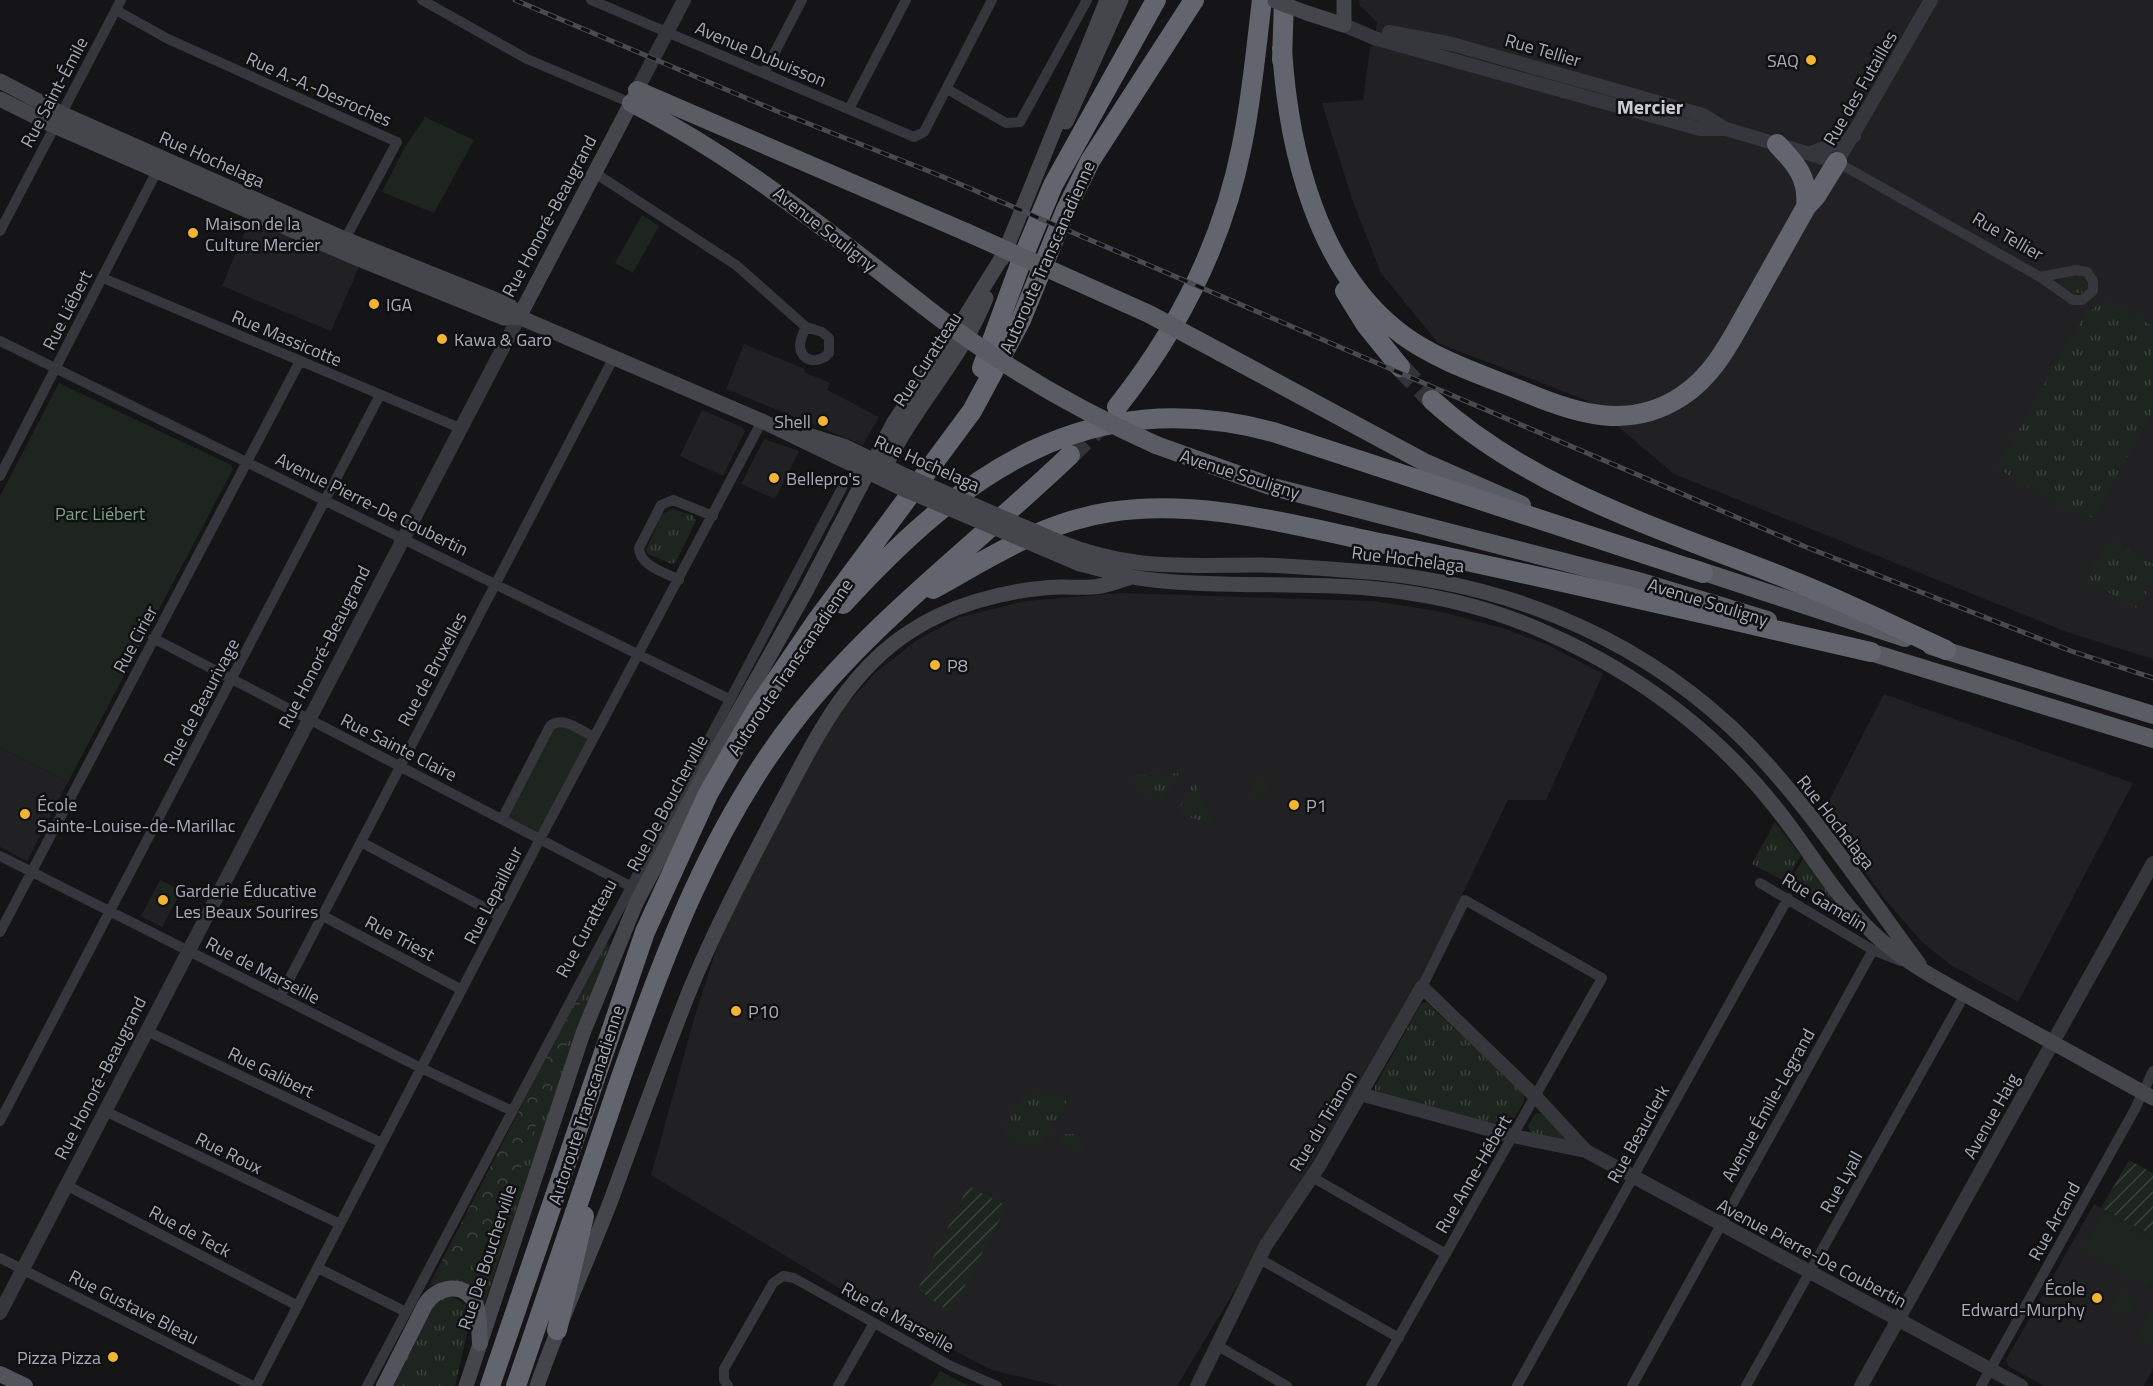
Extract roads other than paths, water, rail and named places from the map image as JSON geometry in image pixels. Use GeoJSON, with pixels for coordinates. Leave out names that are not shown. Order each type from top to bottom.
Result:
{"type":"FeatureCollection","features":[{"type":"Feature","properties":{"kind":"highway"},"geometry":{"type":"LineString","coordinates":[[904,489],[973,389],[1053,185],[1156,0]]}},
{"type":"Feature","properties":{"kind":"highway","name":"Autoroute Transcanadienne"},"geometry":{"type":"LineString","coordinates":[[490,1386],[542,1239],[612,1024],[668,878],[708,794],[758,707],[904,489],[972,411],[1005,354],[1090,161],[1194,0]]}},
{"type":"Feature","properties":{"kind":"highway"},"geometry":{"type":"LineString","coordinates":[[1117,406],[1150,363],[1183,309],[1222,221],[1242,144],[1262,0]]}},
{"type":"Feature","properties":{"kind":"highway"},"geometry":{"type":"LineString","coordinates":[[1284,0],[1282,48],[1284,100],[1290,145],[1311,220],[1341,284],[1366,325],[1400,367]]}},
{"type":"Feature","properties":{"kind":"highway"},"geometry":{"type":"LineString","coordinates":[[1282,48],[1287,107],[1303,177],[1333,250],[1366,301],[1395,329],[1431,352],[1566,410],[1590,416],[1626,416],[1660,407],[1692,390],[1723,354],[1806,207],[1838,162]]}},
{"type":"Feature","properties":{"kind":"highway","name":"Avenue Souligny"},"geometry":{"type":"LineString","coordinates":[[634,97],[966,232],[1149,314],[1424,462],[1513,502],[1703,573],[2153,715]]}},
{"type":"Feature","properties":{"kind":"highway","name":"Avenue Souligny"},"geometry":{"type":"LineString","coordinates":[[634,97],[760,179],[972,342],[1030,380],[1156,445],[1273,487],[1642,582],[2153,739]]}},
{"type":"Feature","properties":{"kind":"highway"},"geometry":{"type":"LineString","coordinates":[[1777,144],[1803,174],[1807,191],[1806,207]]}},
{"type":"Feature","properties":{"kind":"highway"},"geometry":{"type":"LineString","coordinates":[[1432,400],[1499,452],[1561,486],[1837,599],[1946,650]]}},
{"type":"Feature","properties":{"kind":"highway"},"geometry":{"type":"LineString","coordinates":[[791,659],[885,557],[952,499],[1005,463],[1045,444],[1110,424],[1154,419],[1206,419],[1247,425],[1703,573]]}},
{"type":"Feature","properties":{"kind":"highway","name":"Autoroute Transcanadienne"},"geometry":{"type":"LineString","coordinates":[[516,1386],[602,1133],[669,947],[731,814],[771,752],[817,692],[855,652],[1070,455]]}},
{"type":"Feature","properties":{"kind":"highway"},"geometry":{"type":"LineString","coordinates":[[907,604],[1008,546],[1054,526],[1113,512],[1189,508],[1267,520],[1535,575],[1871,652]]}},
{"type":"Feature","properties":{"kind":"highway"},"geometry":{"type":"LineString","coordinates":[[557,1330],[576,1256],[602,1133]]}},
{"type":"Feature","properties":{"kind":"highway"},"geometry":{"type":"LineString","coordinates":[[476,1386],[499,1326],[542,1239]]}},
{"type":"Feature","properties":{"kind":"main road","name":"Rue Curatteau"},"geometry":{"type":"LineString","coordinates":[[875,467],[898,416],[964,320],[1004,254],[1107,0]]}},
{"type":"Feature","properties":{"kind":"main road","name":"Rue Curatteau"},"geometry":{"type":"LineString","coordinates":[[1034,183],[1072,111],[1121,0]]}},
{"type":"Feature","properties":{"kind":"main road","name":"Rue Tellier"},"geometry":{"type":"LineString","coordinates":[[1272,0],[1344,25]]}},
{"type":"Feature","properties":{"kind":"main road"},"geometry":{"type":"LineString","coordinates":[[1344,0],[1344,25]]}},
{"type":"Feature","properties":{"kind":"main road","name":"Rue Hochelaga"},"geometry":{"type":"LineString","coordinates":[[0,81],[57,119]]}},
{"type":"Feature","properties":{"kind":"main road","name":"Rue Honoré-Beaugrand"},"geometry":{"type":"LineString","coordinates":[[519,317],[634,97]]}},
{"type":"Feature","properties":{"kind":"main road","name":"Rue Hochelaga"},"geometry":{"type":"LineString","coordinates":[[0,99],[57,119],[408,273],[509,305],[519,317],[762,421],[846,447],[904,489],[1132,577],[1164,581],[1338,586],[1402,592],[1488,612],[1569,643],[1649,689],[1707,735],[1760,788],[1856,916],[1886,945],[1965,994],[2148,1095]]}},
{"type":"Feature","properties":{"kind":"main road","name":"Rue De Boucherville"},"geometry":{"type":"LineString","coordinates":[[466,1386],[577,1049],[626,925],[670,837],[875,467]]}},
{"type":"Feature","properties":{"kind":"main road","name":"Rue Hochelaga"},"geometry":{"type":"LineString","coordinates":[[1088,559],[1155,566],[1270,565],[1445,581],[1520,602],[1630,651],[1706,706],[1731,728],[1763,762],[1799,804],[1922,969]]}},
{"type":"Feature","properties":{"kind":"main road"},"geometry":{"type":"LineString","coordinates":[[1075,586],[1088,575],[1088,559]]}},
{"type":"Feature","properties":{"kind":"main road"},"geometry":{"type":"LineString","coordinates":[[537,1386],[557,1330],[581,1279],[672,1034],[711,941],[766,830],[840,699],[879,656],[908,632],[928,621],[1006,594],[1075,586],[1096,587],[1132,577]]}},
{"type":"Feature","properties":{"kind":"main road"},"geometry":{"type":"LineString","coordinates":[[384,1386],[424,1305],[440,1289],[457,1289],[472,1299],[477,1307],[480,1342]]}},
{"type":"Feature","properties":{"kind":"main road"},"geometry":{"type":"LineString","coordinates":[[0,1374],[25,1386]]}},
{"type":"Feature","properties":{"kind":"street","name":"Rue Saint-Émile"},"geometry":{"type":"LineString","coordinates":[[0,231],[57,119],[122,0]]}},
{"type":"Feature","properties":{"kind":"street","name":"Avenue Souligny"},"geometry":{"type":"LineString","coordinates":[[422,0],[527,59],[634,97]]}},
{"type":"Feature","properties":{"kind":"street","name":"Avenue Dubuisson"},"geometry":{"type":"LineString","coordinates":[[591,0],[909,136],[918,137],[924,132],[946,89]]}},
{"type":"Feature","properties":{"kind":"street","name":"Rue Honoré-Beaugrand"},"geometry":{"type":"LineString","coordinates":[[634,97],[684,0]]}},
{"type":"Feature","properties":{"kind":"street"},"geometry":{"type":"LineString","coordinates":[[764,73],[802,0]]}},
{"type":"Feature","properties":{"kind":"street"},"geometry":{"type":"LineString","coordinates":[[849,110],[906,0]]}},
{"type":"Feature","properties":{"kind":"street"},"geometry":{"type":"LineString","coordinates":[[992,0],[946,89],[1006,123],[1016,124],[1023,117],[1087,0]]}},
{"type":"Feature","properties":{"kind":"street","name":"Rue des Futailles"},"geometry":{"type":"LineString","coordinates":[[1838,162],[1931,0]]}},
{"type":"Feature","properties":{"kind":"street","name":"Rue A.-A.-Desroches"},"geometry":{"type":"LineString","coordinates":[[116,10],[168,39],[397,142],[342,245]]}},
{"type":"Feature","properties":{"kind":"street","name":"Rue Tellier"},"geometry":{"type":"LineString","coordinates":[[1344,25],[1374,38],[1700,129],[1726,129],[1838,162],[2040,277],[2073,300],[2086,298],[2092,291],[2091,276],[2082,270],[2040,277]]}},
{"type":"Feature","properties":{"kind":"street"},"geometry":{"type":"LineString","coordinates":[[1811,153],[1854,136]]}},
{"type":"Feature","properties":{"kind":"street","name":"Rue Liébert"},"geometry":{"type":"LineString","coordinates":[[0,476],[160,165]]}},
{"type":"Feature","properties":{"kind":"street"},"geometry":{"type":"LineString","coordinates":[[595,173],[736,265],[806,327]]}},
{"type":"Feature","properties":{"kind":"street","name":"Rue Massicotte"},"geometry":{"type":"LineString","coordinates":[[103,278],[460,428]]}},
{"type":"Feature","properties":{"kind":"street","name":"Rue Honoré-Beaugrand"},"geometry":{"type":"LineString","coordinates":[[0,1313],[519,317]]}},
{"type":"Feature","properties":{"kind":"street","name":"Avenue Pierre-De Coubertin"},"geometry":{"type":"LineString","coordinates":[[0,341],[729,699]]}},
{"type":"Feature","properties":{"kind":"street","name":"Rue de Bruxelles"},"geometry":{"type":"LineString","coordinates":[[280,997],[614,357]]}},
{"type":"Feature","properties":{"kind":"street","name":"Rue Cirier"},"geometry":{"type":"LineString","coordinates":[[0,932],[300,361]]}},
{"type":"Feature","properties":{"kind":"street","name":"Rue de Beaurivage"},"geometry":{"type":"LineString","coordinates":[[0,1121],[380,395]]}},
{"type":"Feature","properties":{"kind":"street","name":"Rue Lepailleur"},"geometry":{"type":"LineString","coordinates":[[255,1386],[540,839],[762,421]]}},
{"type":"Feature","properties":{"kind":"street","name":"Rue Curatteau"},"geometry":{"type":"LineString","coordinates":[[367,1386],[630,885],[842,489]]}},
{"type":"Feature","properties":{"kind":"street"},"geometry":{"type":"LineString","coordinates":[[679,580],[643,561],[639,555],[639,548],[661,505],[673,500],[713,516]]}},
{"type":"Feature","properties":{"kind":"street","name":"Rue Sainte Claire"},"geometry":{"type":"LineString","coordinates":[[153,638],[630,885]]}},
{"type":"Feature","properties":{"kind":"street"},"geometry":{"type":"LineString","coordinates":[[502,819],[550,726],[555,721],[563,721],[594,737]]}},
{"type":"Feature","properties":{"kind":"street"},"geometry":{"type":"LineString","coordinates":[[361,842],[500,916]]}},
{"type":"Feature","properties":{"kind":"street","name":"Rue de Marseille"},"geometry":{"type":"LineString","coordinates":[[0,856],[421,1068],[512,1111]]}},
{"type":"Feature","properties":{"kind":"street","name":"Avenue Haig"},"geometry":{"type":"LineString","coordinates":[[1861,1386],[2153,863]]}},
{"type":"Feature","properties":{"kind":"street","name":"Rue Gamelin"},"geometry":{"type":"LineString","coordinates":[[1760,883],[1873,950]]}},
{"type":"Feature","properties":{"kind":"street","name":"Rue Beauclerk"},"geometry":{"type":"LineString","coordinates":[[1517,1386],[1788,898]]}},
{"type":"Feature","properties":{"kind":"street","name":"Rue Anne-Hébert"},"geometry":{"type":"LineString","coordinates":[[1371,1386],[1602,978],[1465,900]]}},
{"type":"Feature","properties":{"kind":"street","name":"Rue du Trianon"},"geometry":{"type":"LineString","coordinates":[[1197,1386],[1258,1258],[1312,1177],[1422,987],[1465,900]]}},
{"type":"Feature","properties":{"kind":"street","name":"Rue Triest"},"geometry":{"type":"LineString","coordinates":[[322,916],[462,990]]}},
{"type":"Feature","properties":{"kind":"street"},"geometry":{"type":"LineString","coordinates":[[1873,950],[1922,969]]}},
{"type":"Feature","properties":{"kind":"street","name":"Avenue Émile-Legrand"},"geometry":{"type":"LineString","coordinates":[[1632,1386],[1873,950]]}},
{"type":"Feature","properties":{"kind":"street","name":"Avenue Pierre-De Coubertin"},"geometry":{"type":"LineString","coordinates":[[1422,987],[1536,1097],[1586,1151]]}},
{"type":"Feature","properties":{"kind":"street","name":"Rue Lyall"},"geometry":{"type":"LineString","coordinates":[[1746,1386],[1965,994]]}},
{"type":"Feature","properties":{"kind":"street","name":"Rue Galibert"},"geometry":{"type":"LineString","coordinates":[[147,1030],[382,1143]]}},
{"type":"Feature","properties":{"kind":"street","name":"Rue Arcand"},"geometry":{"type":"LineString","coordinates":[[1981,1386],[2148,1095],[2153,1071]]}},
{"type":"Feature","properties":{"kind":"street","name":"Avenue Pierre-De Coubertin"},"geometry":{"type":"LineString","coordinates":[[1360,1094],[1513,1136],[1586,1151],[2021,1386]]}},
{"type":"Feature","properties":{"kind":"street","name":"Rue Roux"},"geometry":{"type":"LineString","coordinates":[[105,1111],[340,1224]]}},
{"type":"Feature","properties":{"kind":"street"},"geometry":{"type":"LineString","coordinates":[[1312,1177],[1446,1254]]}},
{"type":"Feature","properties":{"kind":"street","name":"Rue de Teck"},"geometry":{"type":"LineString","coordinates":[[66,1185],[298,1306]]}},
{"type":"Feature","properties":{"kind":"street","name":"Rue Gustave Bleau"},"geometry":{"type":"LineString","coordinates":[[0,1258],[255,1386]]}},
{"type":"Feature","properties":{"kind":"street"},"geometry":{"type":"LineString","coordinates":[[1258,1258],[1399,1338]]}},
{"type":"Feature","properties":{"kind":"street"},"geometry":{"type":"LineString","coordinates":[[318,1268],[406,1312]]}},
{"type":"Feature","properties":{"kind":"street","name":"Rue de Marseille"},"geometry":{"type":"LineString","coordinates":[[726,1383],[724,1369],[773,1282],[783,1276],[794,1278],[971,1377],[997,1386]]}},
{"type":"Feature","properties":{"kind":"street"},"geometry":{"type":"LineString","coordinates":[[838,1386],[874,1323]]}},
{"type":"Feature","properties":{"kind":"street"},"geometry":{"type":"LineString","coordinates":[[1218,1346],[1287,1386]]}},
{"type":"Feature","properties":{"kind":"street","name":"Rue du Trianon"},"geometry":{"type":"LineString","coordinates":[[1188,1386],[1210,1359]]}},
{"type":"Feature","properties":{"kind":"tunnel"},"geometry":{"type":"LineString","coordinates":[[1400,367],[1432,400]]}},
{"type":"Feature","properties":{"kind":"tunnel"},"geometry":{"type":"LineString","coordinates":[[1070,455],[1103,423]]}},
{"type":"Feature","properties":{"kind":"railway"},"geometry":{"type":"LineString","coordinates":[[515,0],[779,112],[941,176],[1806,547],[2071,651],[2153,678]]}},
{"type":"Feature","properties":{"kind":"place","name":"SAQ"},"geometry":{"type":"Point","coordinates":[1811,60]}},
{"type":"Feature","properties":{"kind":"place","name":"Maison de la Culture Mercier"},"geometry":{"type":"Point","coordinates":[193,233]}},
{"type":"Feature","properties":{"kind":"place","name":"IGA"},"geometry":{"type":"Point","coordinates":[374,304]}},
{"type":"Feature","properties":{"kind":"place","name":"Kawa & Garo"},"geometry":{"type":"Point","coordinates":[442,339]}},
{"type":"Feature","properties":{"kind":"place","name":"Shell"},"geometry":{"type":"Point","coordinates":[823,421]}},
{"type":"Feature","properties":{"kind":"place","name":"Bellepro's"},"geometry":{"type":"Point","coordinates":[774,478]}},
{"type":"Feature","properties":{"kind":"place","name":"P8"},"geometry":{"type":"Point","coordinates":[935,665]}},
{"type":"Feature","properties":{"kind":"place","name":"P1"},"geometry":{"type":"Point","coordinates":[1294,805]}},
{"type":"Feature","properties":{"kind":"place","name":"École Sainte-Louise-de-Marillac"},"geometry":{"type":"Point","coordinates":[25,814]}},
{"type":"Feature","properties":{"kind":"place","name":"Garderie Éducative Les Beaux Sourires"},"geometry":{"type":"Point","coordinates":[163,900]}},
{"type":"Feature","properties":{"kind":"place","name":"P10"},"geometry":{"type":"Point","coordinates":[736,1011]}},
{"type":"Feature","properties":{"kind":"place","name":"École Edward-Murphy"},"geometry":{"type":"Point","coordinates":[2097,1298]}},
{"type":"Feature","properties":{"kind":"place","name":"Pizza Pizza"},"geometry":{"type":"Point","coordinates":[113,1357]}},
{"type":"Feature","properties":{"kind":"district","name":"Mercier"},"geometry":{"type":"Point","coordinates":[1650,106]}},
{"type":"Feature","properties":{"kind":"park label","name":"Parc Liébert"},"geometry":{"type":"Point","coordinates":[100,513]}}]}
